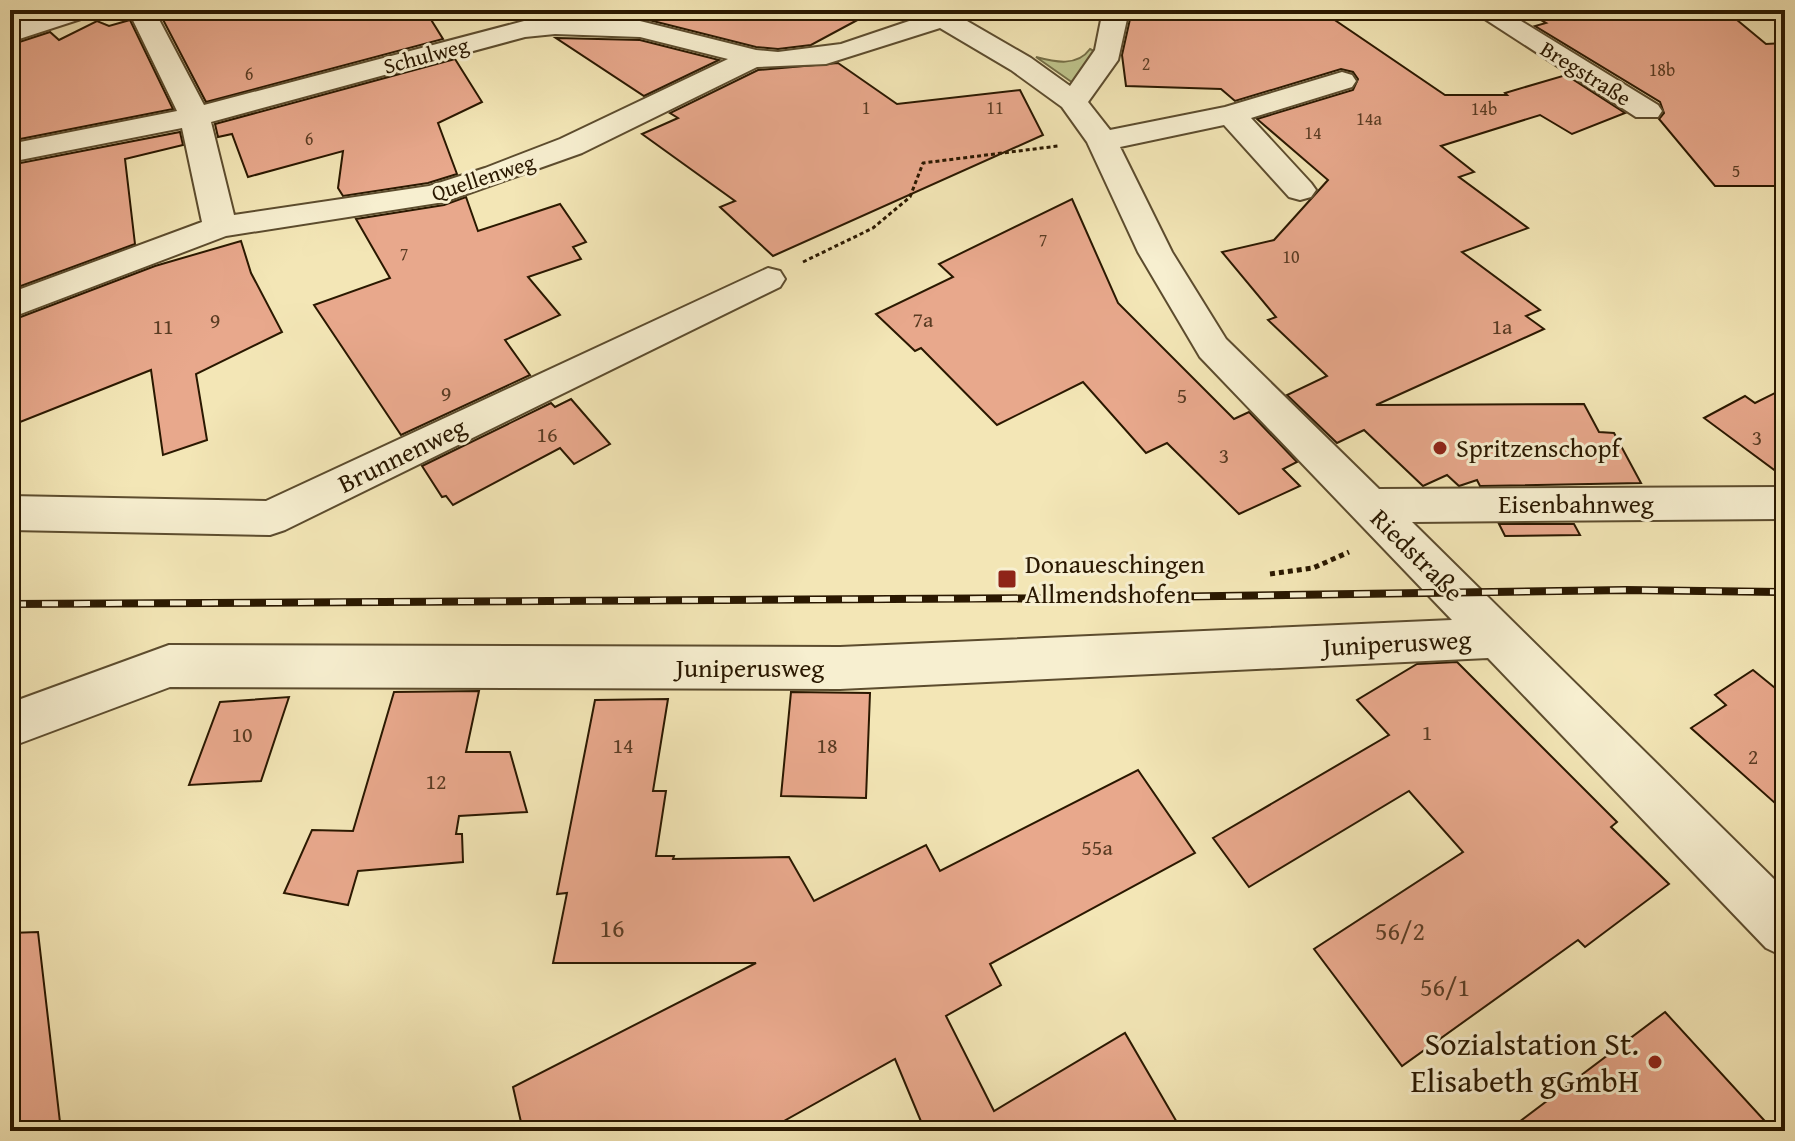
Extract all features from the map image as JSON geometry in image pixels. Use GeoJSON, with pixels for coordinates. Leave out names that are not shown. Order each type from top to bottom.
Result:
{"type":"FeatureCollection","features":[{"type":"Feature","properties":{"kind":"street"},"geometry":{"type":"LineString","coordinates":[[10,34],[81,10]]}},
{"type":"Feature","properties":{"kind":"street"},"geometry":{"type":"LineString","coordinates":[[141,10],[195,117],[220,227]]}},
{"type":"Feature","properties":{"kind":"street"},"geometry":{"type":"LineString","coordinates":[[1072,101],[1099,73],[1114,41],[1116,10]]}},
{"type":"Feature","properties":{"kind":"street","name":"Bregstraße"},"geometry":{"type":"LineString","coordinates":[[1484,10],[1647,111]]}},
{"type":"Feature","properties":{"kind":"street","name":"Riedstraße"},"geometry":{"type":"LineString","coordinates":[[953,17],[1072,101],[1102,141],[1161,264],[1213,348],[1785,929]]}},
{"type":"Feature","properties":{"kind":"street","name":"Quellenweg"},"geometry":{"type":"LineString","coordinates":[[10,306],[220,227],[433,195],[496,175],[571,146],[753,58],[779,62],[836,54],[953,17]]}},
{"type":"Feature","properties":{"kind":"street","name":"Schulweg"},"geometry":{"type":"LineString","coordinates":[[10,153],[195,117],[524,29],[567,22],[626,24],[678,33],[753,58]]}},
{"type":"Feature","properties":{"kind":"street"},"geometry":{"type":"LineString","coordinates":[[1102,141],[1231,115],[1342,81]]}},
{"type":"Feature","properties":{"kind":"street"},"geometry":{"type":"LineString","coordinates":[[1231,115],[1300,190]]}},
{"type":"Feature","properties":{"kind":"street","name":"Brunnenweg"},"geometry":{"type":"LineString","coordinates":[[10,513],[270,518],[768,279]]}},
{"type":"Feature","properties":{"kind":"street","name":"Eisenbahnweg"},"geometry":{"type":"LineString","coordinates":[[1380,519],[1785,503]]}},
{"type":"Feature","properties":{"kind":"street","name":"Juniperusweg"},"geometry":{"type":"LineString","coordinates":[[10,725],[169,666],[840,668],[1500,638]]}},
{"type":"Feature","properties":{"kind":"path"},"geometry":{"type":"LineString","coordinates":[[768,279],[873,228],[910,197],[923,163],[1102,141]]}},
{"type":"Feature","properties":{"kind":"path"},"geometry":{"type":"LineString","coordinates":[[1270,574],[1313,568],[1380,519]]}},
{"type":"Feature","properties":{"kind":"green space"},"geometry":{"type":"Polygon","coordinates":[[[1090,49],[1098,53],[1073,83],[1036,57],[1072,61],[1090,49]]]}},
{"type":"Feature","properties":{"kind":"building"},"geometry":{"type":"Polygon","coordinates":[[[425,10],[443,39],[206,102],[159,12],[425,10]]]}},
{"type":"Feature","properties":{"kind":"building"},"geometry":{"type":"Polygon","coordinates":[[[618,10],[876,10],[811,45],[778,49],[756,47],[641,18],[607,15],[618,10]]]}},
{"type":"Feature","properties":{"kind":"building"},"geometry":{"type":"Polygon","coordinates":[[[1132,10],[1320,10],[1445,95],[1507,95],[1505,93],[1566,75],[1625,113],[1572,134],[1540,115],[1441,146],[1474,172],[1459,177],[1528,228],[1462,252],[1540,310],[1526,316],[1544,329],[1376,405],[1584,404],[1599,432],[1614,433],[1641,483],[1480,486],[1477,480],[1459,486],[1447,475],[1423,486],[1364,430],[1337,443],[1287,395],[1327,376],[1268,320],[1276,317],[1222,252],[1274,240],[1328,180],[1257,119],[1353,90],[1358,79],[1353,72],[1341,69],[1235,101],[1221,89],[1126,86],[1122,55],[1132,10]]]}},
{"type":"Feature","properties":{"kind":"building"},"geometry":{"type":"Polygon","coordinates":[[[1523,10],[1725,10],[1766,44],[1785,43],[1785,186],[1715,186],[1659,119],[1664,113],[1660,102],[1535,26],[1546,23],[1523,10]]]}},
{"type":"Feature","properties":{"kind":"building"},"geometry":{"type":"Polygon","coordinates":[[[130,20],[173,109],[10,141],[10,45],[50,32],[59,40],[97,21],[109,26],[130,20]]]}},
{"type":"Feature","properties":{"kind":"building"},"geometry":{"type":"Polygon","coordinates":[[[556,38],[640,40],[719,60],[644,96],[556,38]]]}},
{"type":"Feature","properties":{"kind":"building"},"geometry":{"type":"Polygon","coordinates":[[[455,59],[482,102],[438,123],[457,174],[428,183],[343,196],[338,188],[343,151],[248,177],[232,134],[218,137],[215,124],[455,59]]]}},
{"type":"Feature","properties":{"kind":"building"},"geometry":{"type":"Polygon","coordinates":[[[838,63],[897,104],[1020,90],[1043,135],[773,256],[720,207],[735,201],[642,134],[678,118],[670,113],[758,70],[838,63]]]}},
{"type":"Feature","properties":{"kind":"building"},"geometry":{"type":"Polygon","coordinates":[[[180,132],[183,145],[125,159],[135,244],[10,290],[10,165],[180,132]]]}},
{"type":"Feature","properties":{"kind":"building"},"geometry":{"type":"Polygon","coordinates":[[[466,197],[478,231],[560,204],[586,242],[573,247],[581,259],[528,277],[560,315],[505,340],[530,375],[401,435],[314,305],[390,278],[356,219],[444,205],[466,197]]]}},
{"type":"Feature","properties":{"kind":"building"},"geometry":{"type":"Polygon","coordinates":[[[1072,199],[1118,303],[1234,419],[1249,412],[1297,462],[1283,469],[1300,486],[1239,514],[1167,443],[1146,453],[1083,382],[997,425],[921,348],[915,351],[876,314],[953,277],[939,264],[1072,199]]]}},
{"type":"Feature","properties":{"kind":"building"},"geometry":{"type":"Polygon","coordinates":[[[241,241],[251,273],[282,332],[196,374],[207,440],[163,455],[151,370],[10,426],[10,321],[155,266],[241,241]]]}},
{"type":"Feature","properties":{"kind":"building"},"geometry":{"type":"Polygon","coordinates":[[[1785,388],[1785,478],[1704,418],[1745,396],[1755,403],[1785,388]]]}},
{"type":"Feature","properties":{"kind":"building"},"geometry":{"type":"Polygon","coordinates":[[[571,399],[610,444],[574,464],[560,448],[453,505],[446,496],[442,497],[422,466],[551,403],[555,407],[571,399]]]}},
{"type":"Feature","properties":{"kind":"building"},"geometry":{"type":"Polygon","coordinates":[[[1499,524],[1574,524],[1580,535],[1505,536],[1499,524]]]}},
{"type":"Feature","properties":{"kind":"building"},"geometry":{"type":"Polygon","coordinates":[[[1457,662],[1617,822],[1611,827],[1669,884],[1585,947],[1578,940],[1402,1066],[1314,949],[1463,852],[1409,791],[1249,887],[1213,838],[1389,735],[1357,700],[1417,664],[1457,662]]]}},
{"type":"Feature","properties":{"kind":"building"},"geometry":{"type":"Polygon","coordinates":[[[1753,670],[1785,696],[1785,812],[1691,728],[1726,705],[1715,695],[1753,670]]]}},
{"type":"Feature","properties":{"kind":"building"},"geometry":{"type":"Polygon","coordinates":[[[479,691],[466,752],[510,752],[527,812],[459,816],[456,834],[462,834],[463,862],[358,871],[348,905],[284,893],[312,830],[353,831],[394,692],[479,691]]]}},
{"type":"Feature","properties":{"kind":"building"},"geometry":{"type":"Polygon","coordinates":[[[791,692],[870,693],[866,798],[781,796],[791,692]]]}},
{"type":"Feature","properties":{"kind":"building"},"geometry":{"type":"Polygon","coordinates":[[[289,697],[261,781],[189,785],[220,702],[289,697]]]}},
{"type":"Feature","properties":{"kind":"building"},"geometry":{"type":"Polygon","coordinates":[[[668,699],[653,791],[666,791],[656,856],[674,856],[673,859],[789,857],[814,901],[926,845],[940,871],[1138,770],[1195,853],[990,964],[1001,985],[946,1016],[994,1111],[1125,1033],[1182,1131],[925,1131],[895,1059],[766,1131],[523,1131],[513,1087],[756,963],[553,963],[567,893],[557,894],[595,700],[668,699]]]}},
{"type":"Feature","properties":{"kind":"building"},"geometry":{"type":"Polygon","coordinates":[[[38,932],[61,1131],[10,1131],[10,933],[38,932]]]}},
{"type":"Feature","properties":{"kind":"building","name":"Sozialstation St. Elisabeth gGmbH"},"geometry":{"type":"Polygon","coordinates":[[[1665,1012],[1774,1131],[1507,1131],[1665,1012]]]}},
{"type":"Feature","properties":{"kind":"railway"},"geometry":{"type":"LineString","coordinates":[[10,604],[1085,598],[1626,590],[1785,592]]}},
{"type":"Feature","properties":{"kind":"place","name":"Spritzenschopf"},"geometry":{"type":"Point","coordinates":[1440,448]}},
{"type":"Feature","properties":{"kind":"place","name":"Donaueschingen Allmendshofen"},"geometry":{"type":"Point","coordinates":[1007,579]}},
{"type":"Feature","properties":{"kind":"place","name":"Sozialstation St. Elisabeth gGmbH"},"geometry":{"type":"Point","coordinates":[1655,1062]}}]}
